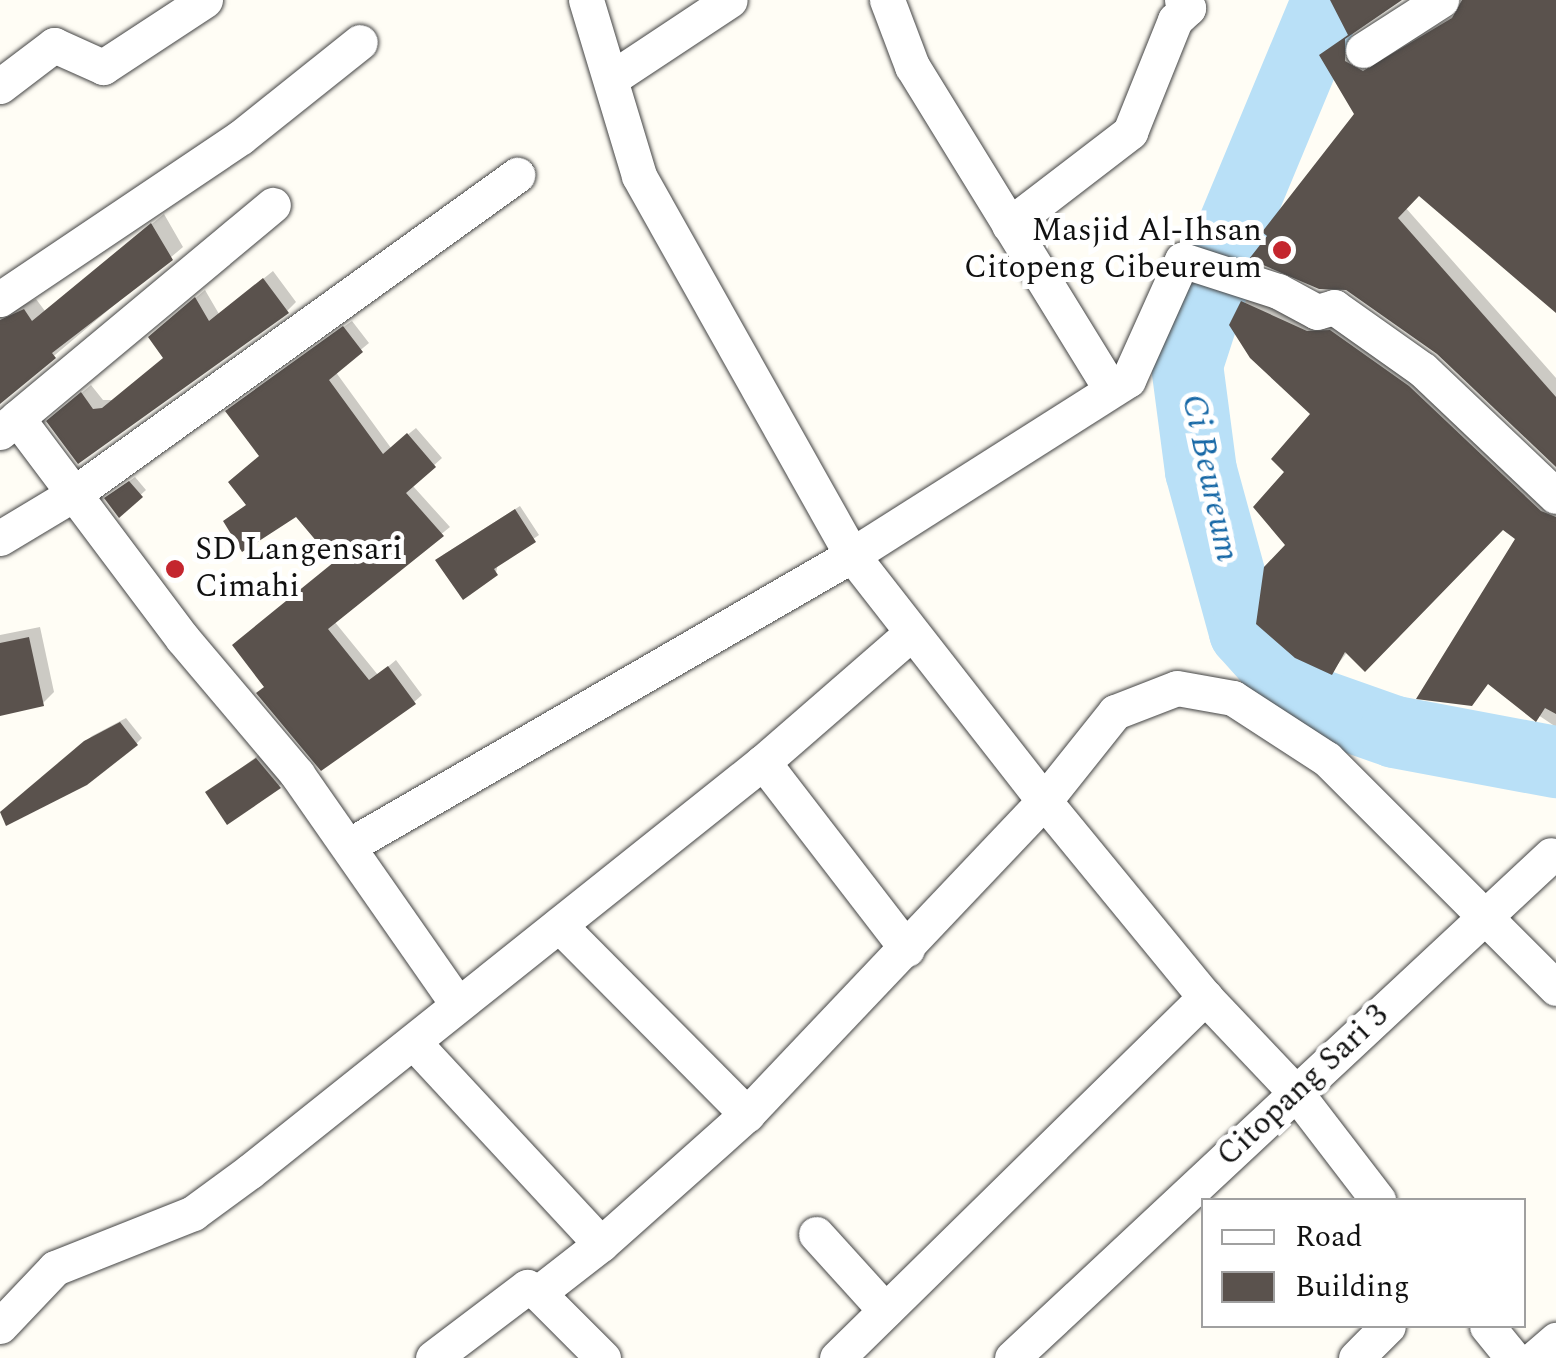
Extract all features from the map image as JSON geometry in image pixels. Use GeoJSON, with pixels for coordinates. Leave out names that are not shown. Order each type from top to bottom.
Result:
{"type":"FeatureCollection","features":[{"type":"Feature","properties":{"kind":"street"},"geometry":{"type":"LineString","coordinates":[[0,86],[54,45],[103,66],[205,0]]}},
{"type":"Feature","properties":{"kind":"street"},"geometry":{"type":"LineString","coordinates":[[586,0],[639,176],[852,554],[908,635],[1205,997],[1296,1093],[1376,1198]]}},
{"type":"Feature","properties":{"kind":"street"},"geometry":{"type":"LineString","coordinates":[[612,78],[730,0]]}},
{"type":"Feature","properties":{"kind":"street"},"geometry":{"type":"LineString","coordinates":[[887,0],[912,66],[1109,386]]}},
{"type":"Feature","properties":{"kind":"street"},"geometry":{"type":"LineString","coordinates":[[1363,50],[1442,0]]}},
{"type":"Feature","properties":{"kind":"street"},"geometry":{"type":"LineString","coordinates":[[1009,225],[1130,132],[1175,20],[1190,3]]}},
{"type":"Feature","properties":{"kind":"street"},"geometry":{"type":"LineString","coordinates":[[0,299],[241,138],[360,42]]}},
{"type":"Feature","properties":{"kind":"street"},"geometry":{"type":"LineString","coordinates":[[0,538],[75,493],[518,175]]}},
{"type":"Feature","properties":{"kind":"street"},"geometry":{"type":"LineString","coordinates":[[273,205],[8,425],[75,493],[350,845],[457,1003]]}},
{"type":"Feature","properties":{"kind":"street"},"geometry":{"type":"LineString","coordinates":[[350,845],[852,554],[1109,386],[1128,380],[1182,260],[1317,312],[1334,307],[1423,370],[1556,496]]}},
{"type":"Feature","properties":{"kind":"street"},"geometry":{"type":"LineString","coordinates":[[5,1307],[69,1260],[193,1213],[415,1044],[457,1003],[764,762],[908,635]]}},
{"type":"Feature","properties":{"kind":"street"},"geometry":{"type":"LineString","coordinates":[[538,1293],[601,1244],[747,1114],[1044,801],[1115,712],[1177,688],[1202,688],[1233,698],[1327,759],[1555,987]]}},
{"type":"Feature","properties":{"kind":"street"},"geometry":{"type":"LineString","coordinates":[[764,762],[906,949]]}},
{"type":"Feature","properties":{"kind":"street","name":"Citopang Sari 3"},"geometry":{"type":"LineString","coordinates":[[1012,1358],[1551,855]]}},
{"type":"Feature","properties":{"kind":"street"},"geometry":{"type":"LineString","coordinates":[[559,925],[747,1114]]}},
{"type":"Feature","properties":{"kind":"street"},"geometry":{"type":"LineString","coordinates":[[837,1358],[1205,997]]}},
{"type":"Feature","properties":{"kind":"street"},"geometry":{"type":"LineString","coordinates":[[415,1044],[601,1244]]}},
{"type":"Feature","properties":{"kind":"street"},"geometry":{"type":"LineString","coordinates":[[816,1234],[885,1310]]}},
{"type":"Feature","properties":{"kind":"street"},"geometry":{"type":"LineString","coordinates":[[433,1358],[528,1286],[603,1358]]}},
{"type":"Feature","properties":{"kind":"street"},"geometry":{"type":"LineString","coordinates":[[1356,1358],[1386,1328]]}},
{"type":"Feature","properties":{"kind":"street"},"geometry":{"type":"LineString","coordinates":[[1489,1328],[1513,1358]]}},
{"type":"Feature","properties":{"kind":"street"},"geometry":{"type":"LineString","coordinates":[[1535,1358],[1556,1340]]}},
{"type":"Feature","properties":{"kind":"building"},"geometry":{"type":"Polygon","coordinates":[[[1330,0],[1402,0],[1345,39],[1345,61],[1363,71],[1452,18],[1462,0],[1556,0],[1556,313],[1419,196],[1398,218],[1556,397],[1556,467],[1437,354],[1346,290],[1319,289],[1249,259],[1267,236],[1262,232],[1354,114],[1319,55],[1348,35],[1330,0]]]}},
{"type":"Feature","properties":{"kind":"building"},"geometry":{"type":"Polygon","coordinates":[[[151,223],[173,260],[52,353],[56,358],[0,404],[0,320],[24,309],[32,321],[151,223]]]}},
{"type":"Feature","properties":{"kind":"building"},"geometry":{"type":"Polygon","coordinates":[[[263,278],[289,313],[78,464],[46,421],[81,392],[93,409],[102,408],[163,358],[148,337],[195,297],[209,321],[263,278]]]}},
{"type":"Feature","properties":{"kind":"building"},"geometry":{"type":"Polygon","coordinates":[[[1241,301],[1307,331],[1330,330],[1409,386],[1541,511],[1556,517],[1556,714],[1545,708],[1536,722],[1488,684],[1472,706],[1416,699],[1515,539],[1503,530],[1365,672],[1345,652],[1332,675],[1295,658],[1256,624],[1264,567],[1285,545],[1253,507],[1284,472],[1271,459],[1310,414],[1250,358],[1229,325],[1241,301]]]}},
{"type":"Feature","properties":{"kind":"building"},"geometry":{"type":"Polygon","coordinates":[[[343,326],[363,352],[329,380],[383,454],[407,433],[436,467],[406,493],[444,536],[328,629],[369,680],[388,666],[416,704],[321,771],[256,693],[264,687],[232,645],[334,562],[296,517],[242,552],[223,521],[246,505],[228,482],[259,456],[225,411],[343,326]]]}},
{"type":"Feature","properties":{"kind":"building"},"geometry":{"type":"Polygon","coordinates":[[[129,481],[143,497],[119,518],[104,498],[129,481]]]}},
{"type":"Feature","properties":{"kind":"building"},"geometry":{"type":"Polygon","coordinates":[[[515,509],[536,542],[494,569],[498,575],[463,600],[435,560],[515,509]]]}},
{"type":"Feature","properties":{"kind":"building"},"geometry":{"type":"Polygon","coordinates":[[[29,637],[44,706],[0,716],[0,643],[29,637]]]}},
{"type":"Feature","properties":{"kind":"building"},"geometry":{"type":"Polygon","coordinates":[[[120,722],[138,745],[87,785],[6,826],[0,812],[84,741],[120,722]]]}},
{"type":"Feature","properties":{"kind":"building"},"geometry":{"type":"Polygon","coordinates":[[[256,758],[281,788],[227,825],[205,792],[256,758]]]}},
{"type":"Feature","properties":{"kind":"waterway","name":"Ci Beureum"},"geometry":{"type":"LineString","coordinates":[[1328,0],[1226,245],[1187,365],[1201,471],[1245,632],[1307,701],[1395,732],[1556,762]]}},
{"type":"Feature","properties":{"kind":"place","name":"Masjid Al-Ihsan Citopeng Cibeureum"},"geometry":{"type":"Point","coordinates":[1282,250]}},
{"type":"Feature","properties":{"kind":"place","name":"SD Langensari Cimahi"},"geometry":{"type":"Point","coordinates":[175,569]}}]}
